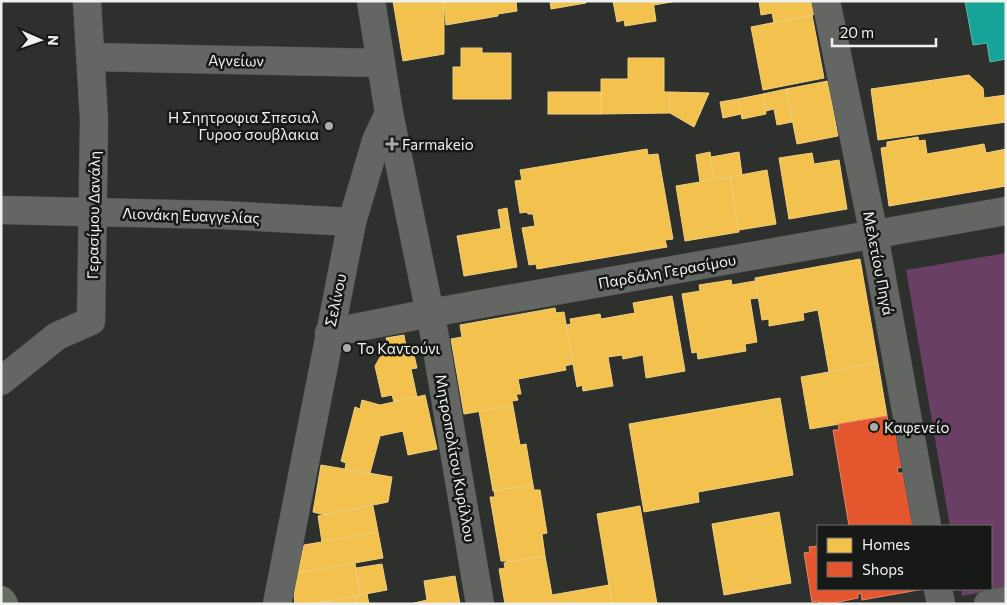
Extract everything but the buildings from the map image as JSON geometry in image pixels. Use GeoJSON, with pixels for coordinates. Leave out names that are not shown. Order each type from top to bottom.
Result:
{"type":"FeatureCollection","features":[{"type":"Feature","properties":{"kind":"main road"},"geometry":{"type":"LineString","coordinates":[[1,600],[4,604]]}},
{"type":"Feature","properties":{"kind":"street","name":"Γερασίμου Δανάλη"},"geometry":{"type":"LineString","coordinates":[[1,381],[57,336],[90,321],[94,120],[88,1]]}},
{"type":"Feature","properties":{"kind":"street"},"geometry":{"type":"LineString","coordinates":[[371,1],[389,113]]}},
{"type":"Feature","properties":{"kind":"street","name":"Μελετίου Πηγά"},"geometry":{"type":"LineString","coordinates":[[826,1],[874,234],[927,525]]}},
{"type":"Feature","properties":{"kind":"street","name":"Αγνείων"},"geometry":{"type":"LineString","coordinates":[[90,56],[381,63]]}},
{"type":"Feature","properties":{"kind":"street","name":"Σελίνου"},"geometry":{"type":"LineString","coordinates":[[277,604],[352,222],[376,141],[389,113]]}},
{"type":"Feature","properties":{"kind":"street","name":"Μητροπολίτου Κυρίλλου"},"geometry":{"type":"LineString","coordinates":[[389,113],[430,313],[480,604]]}},
{"type":"Feature","properties":{"kind":"street","name":"Λιονάκη Ευαγγελίας"},"geometry":{"type":"LineString","coordinates":[[1,210],[222,215],[352,222]]}},
{"type":"Feature","properties":{"kind":"street","name":"Παρδάλη Γερασίμου"},"geometry":{"type":"LineString","coordinates":[[329,334],[430,313],[1006,211]]}},
{"type":"Feature","properties":{"kind":"street"},"geometry":{"type":"LineString","coordinates":[[938,590],[941,604]]}},
{"type":"Feature","properties":{"kind":"street"},"geometry":{"type":"LineString","coordinates":[[988,604],[1006,601]]}},
{"type":"Feature","properties":{"kind":"shaded area"},"geometry":{"type":"Polygon","coordinates":[[[1006,253],[1006,588],[962,596],[961,590],[992,590],[992,525],[950,525],[906,270],[1006,253]]]}},
{"type":"Feature","properties":{"kind":"place","name":"Η Σηητροφια Σπεσιαλ Γυροσ σουβλακια"},"geometry":{"type":"Point","coordinates":[329,126]}},
{"type":"Feature","properties":{"kind":"place","name":"Farmakeio"},"geometry":{"type":"Point","coordinates":[392,144]}},
{"type":"Feature","properties":{"kind":"place","name":"Το Καντούνι"},"geometry":{"type":"Point","coordinates":[347,348]}},
{"type":"Feature","properties":{"kind":"place","name":"Καφενείο"},"geometry":{"type":"Point","coordinates":[874,427]}}]}
